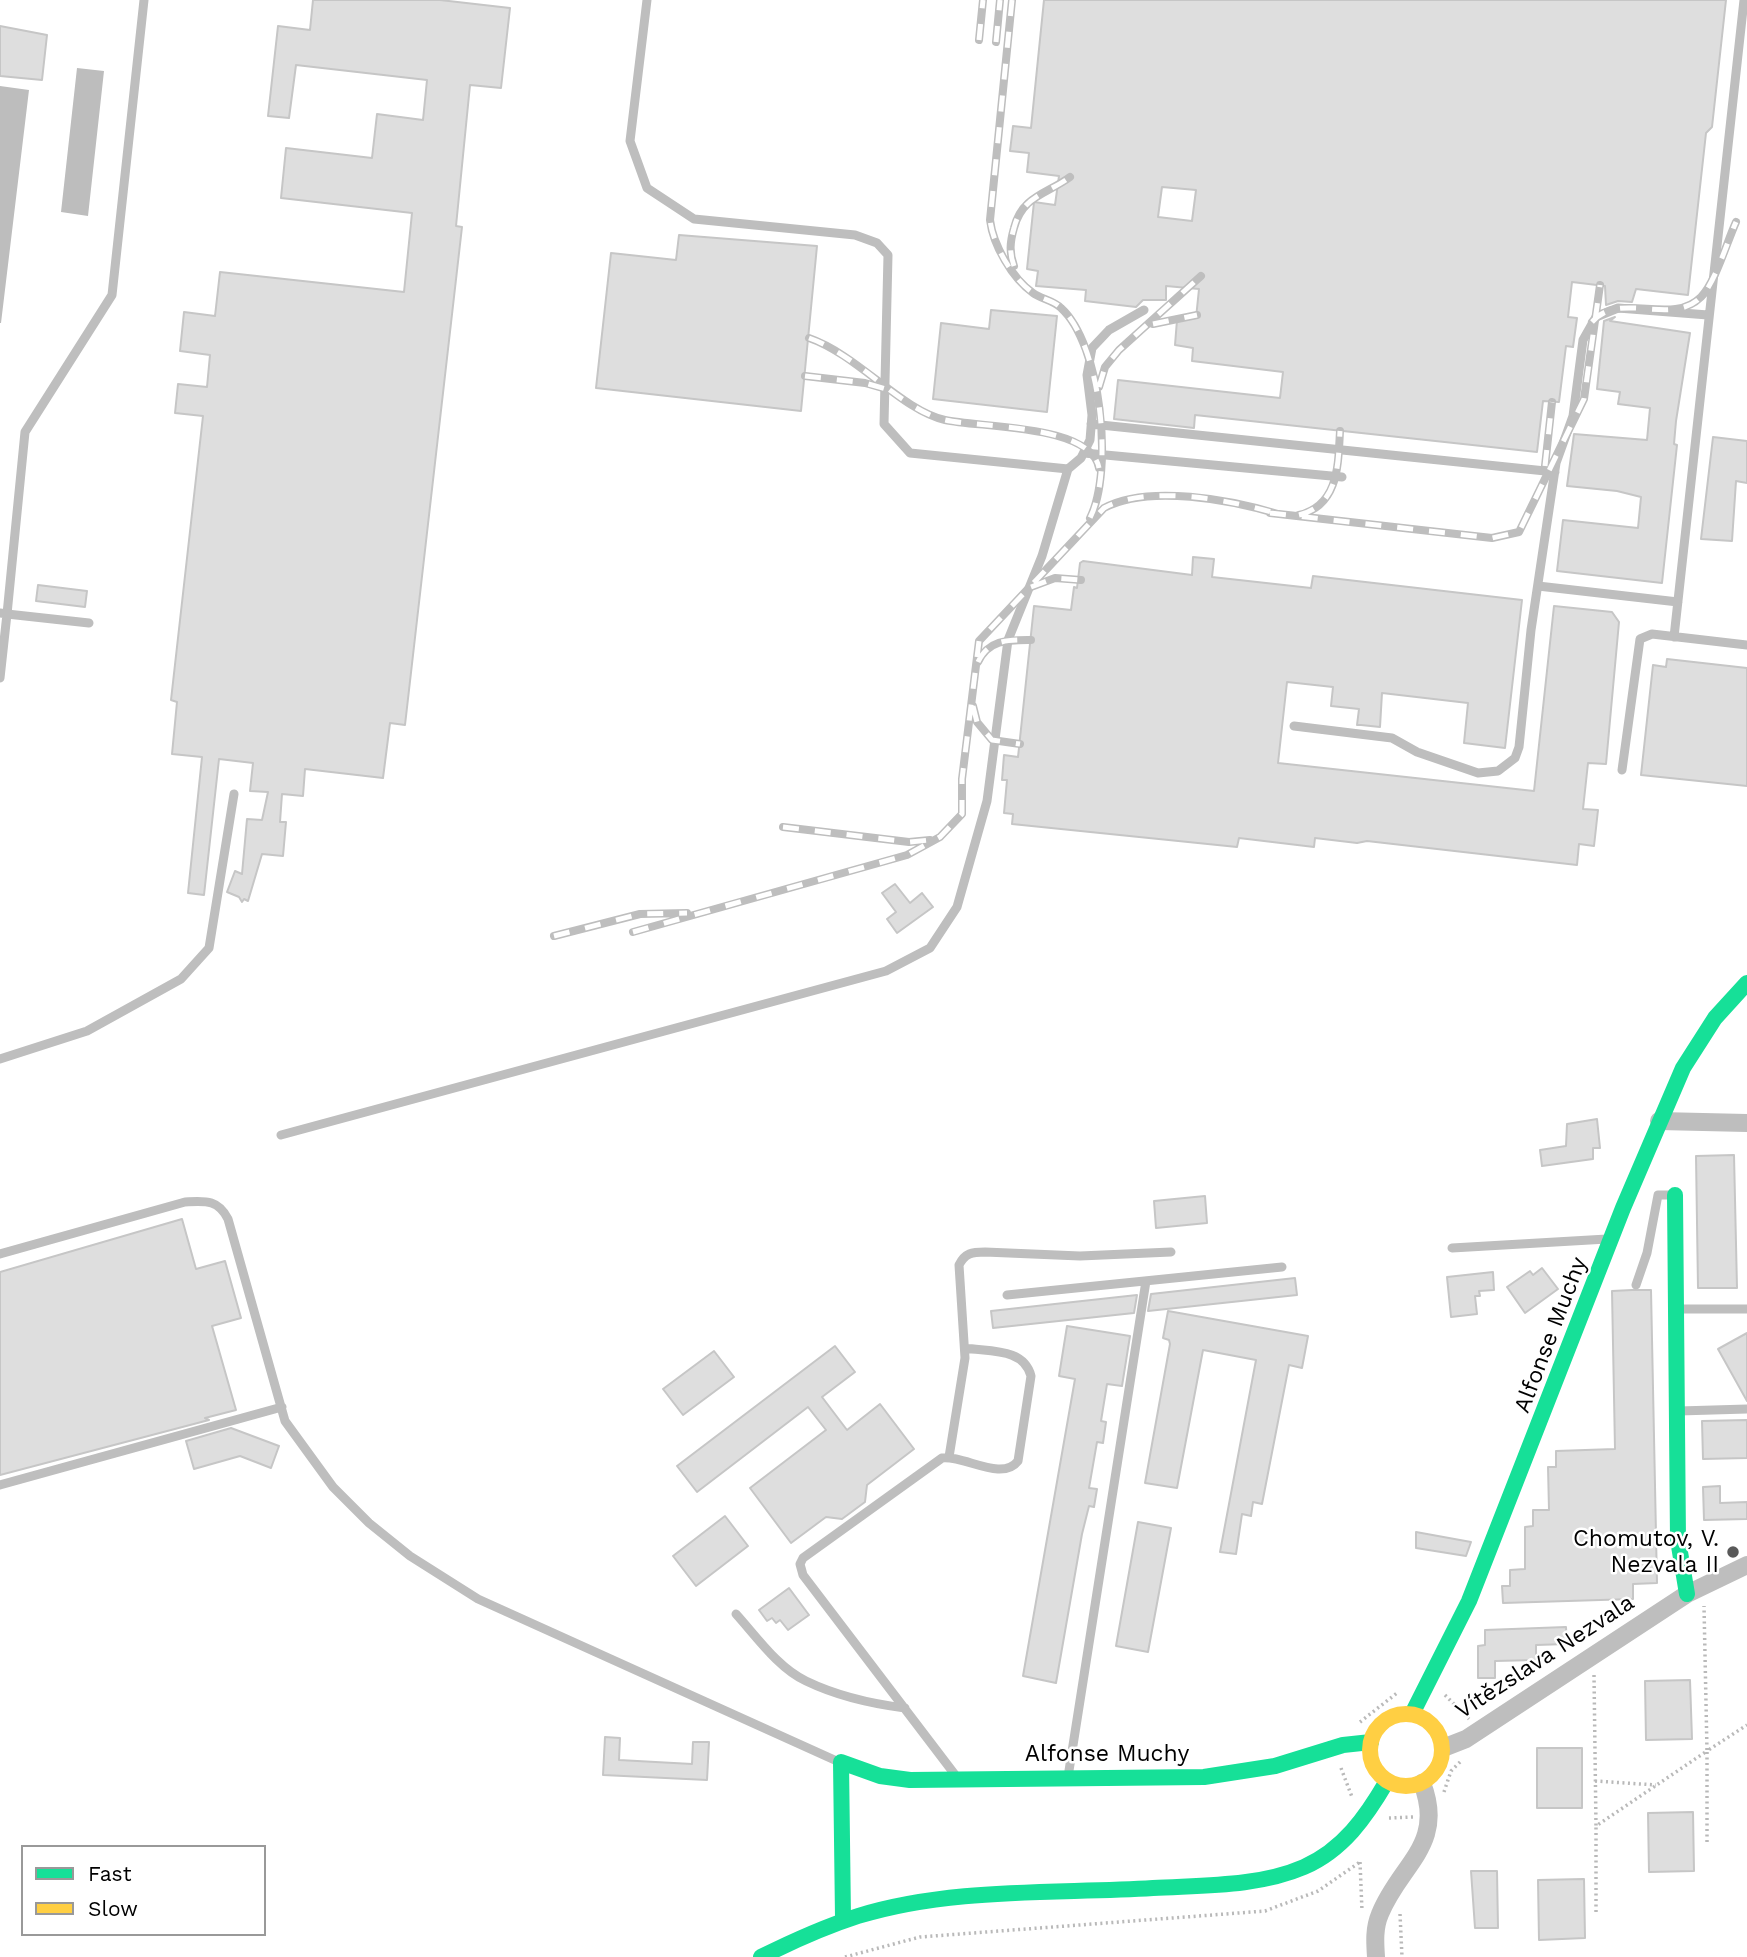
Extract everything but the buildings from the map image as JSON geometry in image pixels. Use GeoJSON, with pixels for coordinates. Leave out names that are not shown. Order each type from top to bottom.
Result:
{"type":"FeatureCollection","features":[{"type":"Feature","properties":{"kind":"main road","name":"Alfonse Muchy"},"geometry":{"type":"LineString","coordinates":[[1412,1714],[1469,1601],[1612,1238],[1683,1068],[1715,1018],[1747,983]]}},
{"type":"Feature","properties":{"kind":"main road"},"geometry":{"type":"LineString","coordinates":[[1675,1195],[1678,1541],[1695,1590]]}},
{"type":"Feature","properties":{"kind":"main road"},"geometry":{"type":"LineString","coordinates":[[1412,1714],[1434,1726],[1443,1748],[1435,1772],[1422,1783],[1405,1786],[1387,1781],[1371,1760],[1371,1742],[1386,1720],[1412,1714]]}},
{"type":"Feature","properties":{"kind":"main road","name":"Alfonse Muchy"},"geometry":{"type":"LineString","coordinates":[[841,1762],[880,1776],[911,1780],[957,1777],[1204,1777],[1275,1766],[1343,1745],[1371,1742]]}},
{"type":"Feature","properties":{"kind":"main road"},"geometry":{"type":"LineString","coordinates":[[841,1762],[843,1918]]}},
{"type":"Feature","properties":{"kind":"main road"},"geometry":{"type":"LineString","coordinates":[[761,1957],[812,1930],[843,1918],[930,1899],[1153,1888],[1273,1878],[1320,1859],[1347,1839],[1358,1827],[1387,1781]]}},
{"type":"Feature","properties":{"kind":"street"},"geometry":{"type":"LineString","coordinates":[[1659,1121],[1747,1123]]}},
{"type":"Feature","properties":{"kind":"street","name":"Vítězslava Nezvala"},"geometry":{"type":"LineString","coordinates":[[1443,1748],[1477,1732],[1695,1590],[1747,1565]]}},
{"type":"Feature","properties":{"kind":"street"},"geometry":{"type":"LineString","coordinates":[[1376,1957],[1379,1916],[1412,1864],[1429,1829],[1430,1807],[1422,1783]]}},
{"type":"Feature","properties":{"kind":"lane"},"geometry":{"type":"LineString","coordinates":[[0,678],[4,613],[25,432],[112,295],[144,0]]}},
{"type":"Feature","properties":{"kind":"lane"},"geometry":{"type":"LineString","coordinates":[[647,0],[630,141],[647,188],[694,219],[855,235],[877,243],[888,256],[884,424],[910,453],[1068,469]]}},
{"type":"Feature","properties":{"kind":"lane"},"geometry":{"type":"LineString","coordinates":[[1674,637],[1744,0]]}},
{"type":"Feature","properties":{"kind":"lane"},"geometry":{"type":"LineString","coordinates":[[1294,726],[1392,738],[1417,752],[1478,773],[1498,771],[1515,758],[1519,747],[1555,472],[1573,416],[1583,340],[1596,317],[1618,308],[1708,315]]}},
{"type":"Feature","properties":{"kind":"lane"},"geometry":{"type":"LineString","coordinates":[[281,1135],[886,971],[930,948],[957,907],[987,802],[1009,640],[1042,556],[1068,469],[1084,453],[1090,440],[1087,375],[1092,348],[1109,330],[1144,310]]}},
{"type":"Feature","properties":{"kind":"lane"},"geometry":{"type":"LineString","coordinates":[[1091,424],[1555,472]]}},
{"type":"Feature","properties":{"kind":"lane"},"geometry":{"type":"LineString","coordinates":[[1084,453],[1342,477]]}},
{"type":"Feature","properties":{"kind":"lane"},"geometry":{"type":"LineString","coordinates":[[1538,586],[1678,602]]}},
{"type":"Feature","properties":{"kind":"lane"},"geometry":{"type":"LineString","coordinates":[[4,613],[89,624]]}},
{"type":"Feature","properties":{"kind":"lane"},"geometry":{"type":"LineString","coordinates":[[1622,770],[1637,643],[1644,636],[1747,645]]}},
{"type":"Feature","properties":{"kind":"lane"},"geometry":{"type":"LineString","coordinates":[[0,1059],[87,1031],[181,979],[209,948],[234,794]]}},
{"type":"Feature","properties":{"kind":"lane"},"geometry":{"type":"LineString","coordinates":[[1636,1285],[1647,1253],[1658,1195],[1675,1195]]}},
{"type":"Feature","properties":{"kind":"lane"},"geometry":{"type":"LineString","coordinates":[[0,1254],[185,1202],[209,1201],[221,1207],[228,1219],[285,1420],[333,1486],[369,1523],[410,1556],[478,1599],[841,1762]]}},
{"type":"Feature","properties":{"kind":"lane"},"geometry":{"type":"LineString","coordinates":[[1452,1248],[1612,1238]]}},
{"type":"Feature","properties":{"kind":"lane"},"geometry":{"type":"LineString","coordinates":[[949,1457],[965,1348],[959,1265],[963,1257],[972,1252],[1100,1256],[1171,1252]]}},
{"type":"Feature","properties":{"kind":"lane"},"geometry":{"type":"LineString","coordinates":[[1007,1296],[1282,1267]]}},
{"type":"Feature","properties":{"kind":"lane"},"geometry":{"type":"LineString","coordinates":[[1068,1777],[1146,1281]]}},
{"type":"Feature","properties":{"kind":"lane"},"geometry":{"type":"LineString","coordinates":[[1674,1310],[1747,1309]]}},
{"type":"Feature","properties":{"kind":"lane"},"geometry":{"type":"LineString","coordinates":[[957,1777],[803,1575],[800,1563],[803,1558],[938,1460],[949,1457],[1003,1470],[1014,1466],[1018,1461],[1031,1376],[1029,1367],[1016,1355],[965,1348]]}},
{"type":"Feature","properties":{"kind":"lane"},"geometry":{"type":"LineString","coordinates":[[0,1485],[282,1407]]}},
{"type":"Feature","properties":{"kind":"lane"},"geometry":{"type":"LineString","coordinates":[[1676,1411],[1747,1409]]}},
{"type":"Feature","properties":{"kind":"lane"},"geometry":{"type":"LineString","coordinates":[[736,1614],[780,1661],[804,1681],[881,1705],[905,1708]]}},
{"type":"Feature","properties":{"kind":"path"},"geometry":{"type":"LineString","coordinates":[[1695,1590],[1707,1751],[1707,1842]]}},
{"type":"Feature","properties":{"kind":"path"},"geometry":{"type":"LineString","coordinates":[[1593,1655],[1596,1912]]}},
{"type":"Feature","properties":{"kind":"path"},"geometry":{"type":"LineString","coordinates":[[1426,1684],[1455,1702],[1477,1732]]}},
{"type":"Feature","properties":{"kind":"path"},"geometry":{"type":"LineString","coordinates":[[1357,1725],[1374,1709],[1394,1698],[1399,1690]]}},
{"type":"Feature","properties":{"kind":"path"},"geometry":{"type":"LineString","coordinates":[[1596,1826],[1747,1725]]}},
{"type":"Feature","properties":{"kind":"path"},"geometry":{"type":"LineString","coordinates":[[1444,1795],[1451,1771],[1464,1759]]}},
{"type":"Feature","properties":{"kind":"path"},"geometry":{"type":"LineString","coordinates":[[1595,1781],[1657,1785]]}},
{"type":"Feature","properties":{"kind":"path"},"geometry":{"type":"LineString","coordinates":[[1380,1826],[1387,1818]]}},
{"type":"Feature","properties":{"kind":"path"},"geometry":{"type":"LineString","coordinates":[[1359,1851],[1362,1916]]}},
{"type":"Feature","properties":{"kind":"path"},"geometry":{"type":"LineString","coordinates":[[845,1957],[920,1937],[1265,1911],[1318,1891],[1360,1863]]}},
{"type":"Feature","properties":{"kind":"path"},"geometry":{"type":"LineString","coordinates":[[1400,1903],[1402,1957]]}},
{"type":"Feature","properties":{"kind":"shaded area"},"geometry":{"type":"Polygon","coordinates":[[[77,68],[104,71],[88,216],[61,212],[77,68]]]}},
{"type":"Feature","properties":{"kind":"shaded area"},"geometry":{"type":"Polygon","coordinates":[[[0,86],[29,90],[1,323],[0,323],[0,86]]]}},
{"type":"Feature","properties":{"kind":"railway"},"geometry":{"type":"LineString","coordinates":[[979,40],[983,0]]}},
{"type":"Feature","properties":{"kind":"railway"},"geometry":{"type":"LineString","coordinates":[[996,42],[1000,0]]}},
{"type":"Feature","properties":{"kind":"railway"},"geometry":{"type":"LineString","coordinates":[[1012,0],[990,220],[999,250],[1011,270],[1025,287],[1061,308],[1075,325],[1086,349],[1100,409],[1102,440],[1097,497],[1090,518]]}},
{"type":"Feature","properties":{"kind":"railway"},"geometry":{"type":"LineString","coordinates":[[1014,266],[1012,238],[1023,209],[1036,197],[1070,177]]}},
{"type":"Feature","properties":{"kind":"railway"},"geometry":{"type":"LineString","coordinates":[[1592,322],[1603,313],[1617,309],[1675,309],[1689,305],[1701,297],[1716,272],[1736,222]]}},
{"type":"Feature","properties":{"kind":"railway"},"geometry":{"type":"LineString","coordinates":[[1099,387],[1105,367],[1119,350],[1201,276]]}},
{"type":"Feature","properties":{"kind":"railway"},"geometry":{"type":"LineString","coordinates":[[1270,513],[1492,538],[1519,532],[1584,399],[1600,285]]}},
{"type":"Feature","properties":{"kind":"railway"},"geometry":{"type":"LineString","coordinates":[[1153,324],[1197,315]]}},
{"type":"Feature","properties":{"kind":"railway"},"geometry":{"type":"LineString","coordinates":[[809,338],[845,357],[929,414],[962,423],[1032,430],[1056,436],[1077,443],[1092,454],[1099,468]]}},
{"type":"Feature","properties":{"kind":"railway"},"geometry":{"type":"LineString","coordinates":[[805,376],[865,383],[886,389]]}},
{"type":"Feature","properties":{"kind":"railway"},"geometry":{"type":"LineString","coordinates":[[1545,466],[1552,402]]}},
{"type":"Feature","properties":{"kind":"railway"},"geometry":{"type":"LineString","coordinates":[[1299,515],[1312,510],[1329,493],[1337,470],[1340,431]]}},
{"type":"Feature","properties":{"kind":"railway"},"geometry":{"type":"LineString","coordinates":[[633,932],[907,855],[940,837],[962,814],[962,779],[979,641],[1104,508],[1122,501],[1166,496],[1214,500],[1278,514]]}},
{"type":"Feature","properties":{"kind":"railway"},"geometry":{"type":"LineString","coordinates":[[1031,587],[1055,578],[1081,580]]}},
{"type":"Feature","properties":{"kind":"railway"},"geometry":{"type":"LineString","coordinates":[[978,662],[982,654],[1000,642],[1031,640]]}},
{"type":"Feature","properties":{"kind":"railway"},"geometry":{"type":"LineString","coordinates":[[973,706],[977,722],[992,740],[1020,744]]}},
{"type":"Feature","properties":{"kind":"railway"},"geometry":{"type":"LineString","coordinates":[[783,827],[909,842],[930,840]]}},
{"type":"Feature","properties":{"kind":"railway"},"geometry":{"type":"LineString","coordinates":[[554,936],[640,914],[687,913]]}},
{"type":"Feature","properties":{"kind":"traffic: fast"},"geometry":{"type":"LineString","coordinates":[[1412,1714],[1469,1601],[1623,1208],[1683,1068],[1715,1018],[1747,983]]}},
{"type":"Feature","properties":{"kind":"traffic: fast"},"geometry":{"type":"LineString","coordinates":[[1675,1195],[1678,1540],[1687,1594]]}},
{"type":"Feature","properties":{"kind":"traffic: fast"},"geometry":{"type":"LineString","coordinates":[[843,1918],[841,1762],[880,1776],[910,1780],[1204,1777],[1275,1766],[1343,1745],[1371,1742]]}},
{"type":"Feature","properties":{"kind":"traffic: fast"},"geometry":{"type":"LineString","coordinates":[[761,1957],[858,1916],[930,1900],[1004,1893],[1230,1884],[1286,1874],[1318,1860],[1342,1842],[1362,1820],[1387,1781]]}},
{"type":"Feature","properties":{"kind":"traffic: slow"},"geometry":{"type":"LineString","coordinates":[[1413,1714],[1432,1724],[1440,1736],[1442,1750],[1440,1764],[1432,1776],[1420,1784],[1399,1786],[1380,1776],[1372,1764],[1370,1743],[1380,1724],[1392,1716],[1413,1714]]}},
{"type":"Feature","properties":{"kind":"place","name":"Chomutov, V. Nezvala II"},"geometry":{"type":"Point","coordinates":[1733,1552]}}]}
